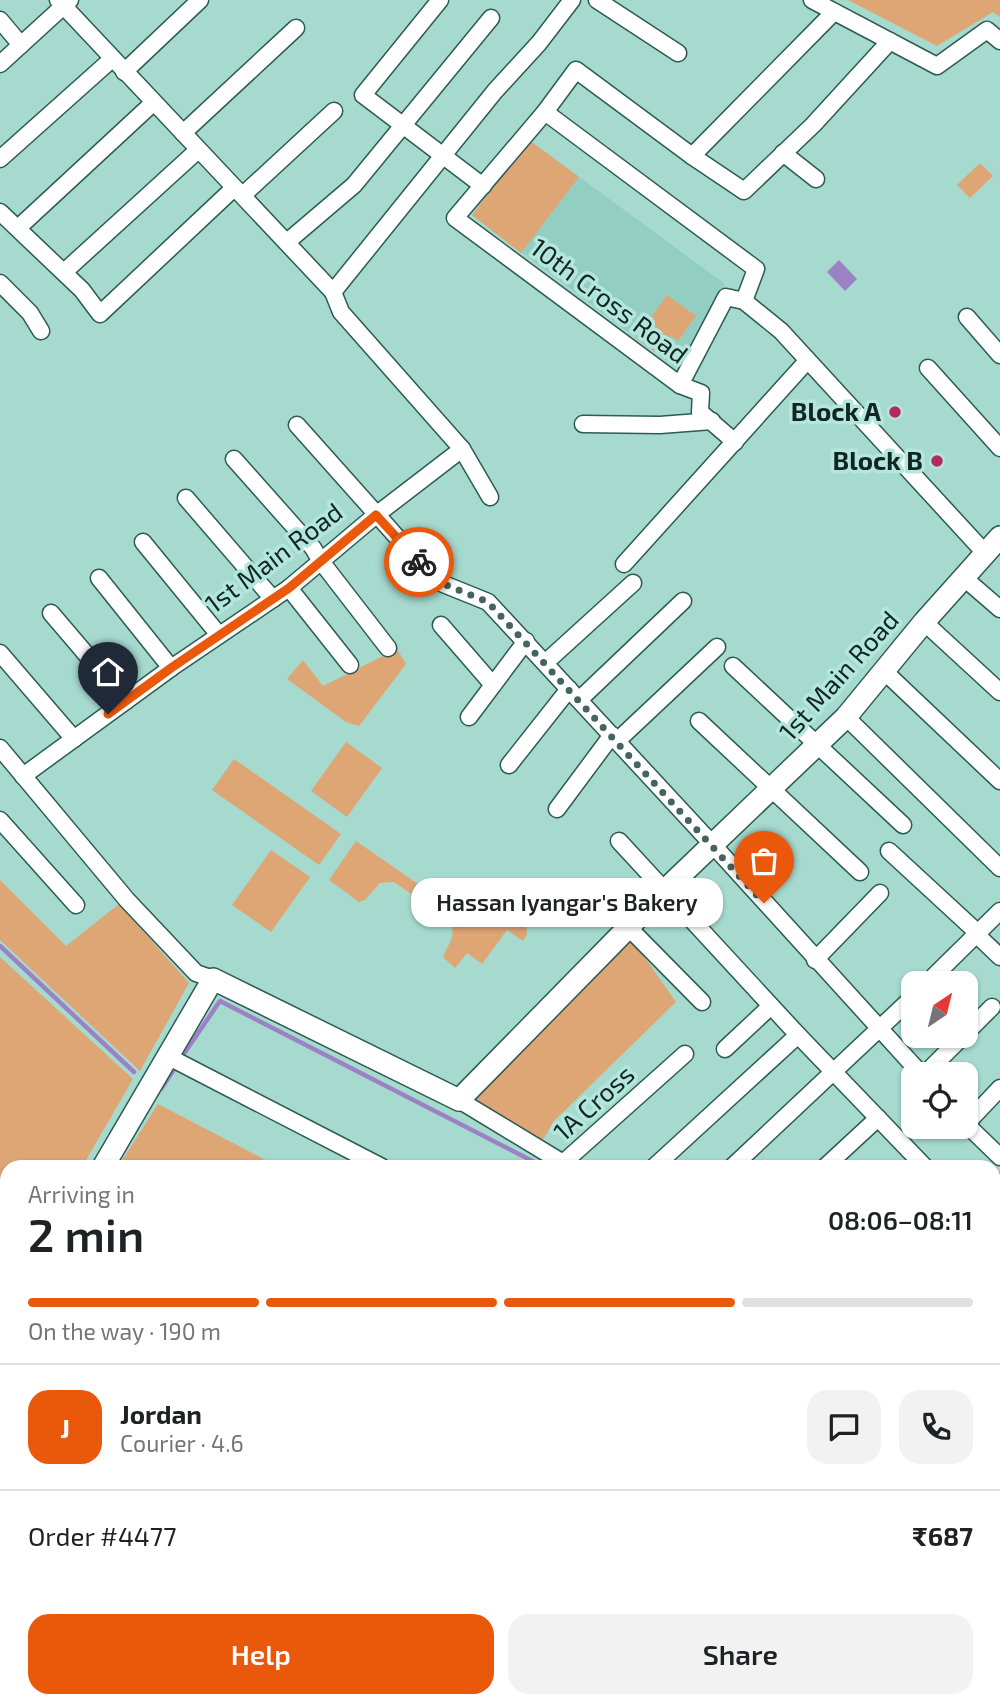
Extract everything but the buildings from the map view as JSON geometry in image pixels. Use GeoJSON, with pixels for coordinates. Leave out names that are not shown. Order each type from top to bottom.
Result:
{"type":"FeatureCollection","features":[{"type":"Feature","properties":{"kind":"street"},"geometry":{"type":"LineString","coordinates":[[124,72],[200,0]]}},
{"type":"Feature","properties":{"kind":"street"},"geometry":{"type":"LineString","coordinates":[[440,0],[363,95],[483,186]]}},
{"type":"Feature","properties":{"kind":"street"},"geometry":{"type":"LineString","coordinates":[[332,292],[572,0]]}},
{"type":"Feature","properties":{"kind":"street"},"geometry":{"type":"LineString","coordinates":[[597,0],[678,53]]}},
{"type":"Feature","properties":{"kind":"street"},"geometry":{"type":"LineString","coordinates":[[811,0],[937,66],[987,30],[1000,41]]}},
{"type":"Feature","properties":{"kind":"street"},"geometry":{"type":"LineString","coordinates":[[0,64],[64,2],[124,72],[332,292],[341,312],[462,449],[490,497]]}},
{"type":"Feature","properties":{"kind":"street"},"geometry":{"type":"LineString","coordinates":[[834,12],[692,156],[744,191],[813,125],[890,41]]}},
{"type":"Feature","properties":{"kind":"street"},"geometry":{"type":"LineString","coordinates":[[287,242],[354,184],[491,18]]}},
{"type":"Feature","properties":{"kind":"street"},"geometry":{"type":"LineString","coordinates":[[0,20],[21,45]]}},
{"type":"Feature","properties":{"kind":"street"},"geometry":{"type":"LineString","coordinates":[[183,133],[296,28]]}},
{"type":"Feature","properties":{"kind":"street"},"geometry":{"type":"LineString","coordinates":[[0,159],[112,59]]}},
{"type":"Feature","properties":{"kind":"street","name":"10th Cross Road"},"geometry":{"type":"LineString","coordinates":[[692,156],[576,70],[545,112],[456,218],[680,385],[726,297],[744,301]]}},
{"type":"Feature","properties":{"kind":"street"},"geometry":{"type":"LineString","coordinates":[[18,228],[153,103]]}},
{"type":"Feature","properties":{"kind":"street"},"geometry":{"type":"LineString","coordinates":[[0,212],[82,290],[100,314],[334,111]]}},
{"type":"Feature","properties":{"kind":"street"},"geometry":{"type":"LineString","coordinates":[[545,112],[756,269],[744,301],[781,331],[985,553]]}},
{"type":"Feature","properties":{"kind":"street"},"geometry":{"type":"LineString","coordinates":[[64,272],[198,150]]}},
{"type":"Feature","properties":{"kind":"street"},"geometry":{"type":"LineString","coordinates":[[783,153],[816,179]]}},
{"type":"Feature","properties":{"kind":"street"},"geometry":{"type":"LineString","coordinates":[[0,283],[30,313],[41,331]]}},
{"type":"Feature","properties":{"kind":"street"},"geometry":{"type":"LineString","coordinates":[[967,317],[1000,355]]}},
{"type":"Feature","properties":{"kind":"street"},"geometry":{"type":"LineString","coordinates":[[624,564],[807,361]]}},
{"type":"Feature","properties":{"kind":"street"},"geometry":{"type":"LineString","coordinates":[[928,368],[1000,448]]}},
{"type":"Feature","properties":{"kind":"street"},"geometry":{"type":"LineString","coordinates":[[680,385],[701,393],[700,412],[735,442]]}},
{"type":"Feature","properties":{"kind":"street"},"geometry":{"type":"LineString","coordinates":[[583,424],[660,425],[712,421]]}},
{"type":"Feature","properties":{"kind":"street"},"geometry":{"type":"LineString","coordinates":[[297,425],[376,515],[462,449]]}},
{"type":"Feature","properties":{"kind":"street"},"geometry":{"type":"LineString","coordinates":[[234,459],[313,548],[388,648]]}},
{"type":"Feature","properties":{"kind":"street"},"geometry":{"type":"LineString","coordinates":[[186,498],[273,599]]}},
{"type":"Feature","properties":{"kind":"street","name":"1st Main Road"},"geometry":{"type":"LineString","coordinates":[[23,776],[171,668],[289,588],[376,515],[436,581],[488,602],[713,845]]}},
{"type":"Feature","properties":{"kind":"street","name":"1st Main Road"},"geometry":{"type":"LineString","coordinates":[[459,1100],[664,891],[846,717],[924,622],[1000,537]]}},
{"type":"Feature","properties":{"kind":"street"},"geometry":{"type":"LineString","coordinates":[[143,542],[219,635]]}},
{"type":"Feature","properties":{"kind":"street"},"geometry":{"type":"LineString","coordinates":[[963,577],[1000,609]]}},
{"type":"Feature","properties":{"kind":"street"},"geometry":{"type":"LineString","coordinates":[[99,578],[171,668]]}},
{"type":"Feature","properties":{"kind":"street"},"geometry":{"type":"LineString","coordinates":[[545,663],[633,583]]}},
{"type":"Feature","properties":{"kind":"street"},"geometry":{"type":"LineString","coordinates":[[289,588],[350,665]]}},
{"type":"Feature","properties":{"kind":"street"},"geometry":{"type":"LineString","coordinates":[[509,765],[574,694],[683,601]]}},
{"type":"Feature","properties":{"kind":"street"},"geometry":{"type":"LineString","coordinates":[[51,613],[126,701]]}},
{"type":"Feature","properties":{"kind":"street"},"geometry":{"type":"LineString","coordinates":[[924,622],[1000,692]]}},
{"type":"Feature","properties":{"kind":"street"},"geometry":{"type":"LineString","coordinates":[[440,625],[493,685]]}},
{"type":"Feature","properties":{"kind":"street"},"geometry":{"type":"LineString","coordinates":[[469,717],[526,642]]}},
{"type":"Feature","properties":{"kind":"street"},"geometry":{"type":"LineString","coordinates":[[557,809],[615,738],[717,647]]}},
{"type":"Feature","properties":{"kind":"street"},"geometry":{"type":"LineString","coordinates":[[0,653],[74,739]]}},
{"type":"Feature","properties":{"kind":"street"},"geometry":{"type":"LineString","coordinates":[[733,666],[903,825]]}},
{"type":"Feature","properties":{"kind":"street"},"geometry":{"type":"LineString","coordinates":[[884,671],[1000,780]]}},
{"type":"Feature","properties":{"kind":"street"},"geometry":{"type":"LineString","coordinates":[[846,717],[1000,868]]}},
{"type":"Feature","properties":{"kind":"street"},"geometry":{"type":"LineString","coordinates":[[699,721],[860,872]]}},
{"type":"Feature","properties":{"kind":"street"},"geometry":{"type":"LineString","coordinates":[[0,748],[127,900],[196,973],[459,1100]]}},
{"type":"Feature","properties":{"kind":"street"},"geometry":{"type":"LineString","coordinates":[[0,820],[76,905]]}},
{"type":"Feature","properties":{"kind":"street"},"geometry":{"type":"LineString","coordinates":[[620,841],[916,1160]]}},
{"type":"Feature","properties":{"kind":"street"},"geometry":{"type":"LineString","coordinates":[[713,845],[815,960],[912,1062]]}},
{"type":"Feature","properties":{"kind":"street"},"geometry":{"type":"LineString","coordinates":[[890,851],[1000,957]]}},
{"type":"Feature","properties":{"kind":"street"},"geometry":{"type":"LineString","coordinates":[[815,960],[880,893]]}},
{"type":"Feature","properties":{"kind":"street"},"geometry":{"type":"LineString","coordinates":[[940,971],[1000,912]]}},
{"type":"Feature","properties":{"kind":"street"},"geometry":{"type":"LineString","coordinates":[[628,927],[702,1002]]}},
{"type":"Feature","properties":{"kind":"street"},"geometry":{"type":"LineString","coordinates":[[107,1160],[213,979]]}},
{"type":"Feature","properties":{"kind":"street"},"geometry":{"type":"LineString","coordinates":[[725,1049],[771,1006]]}},
{"type":"Feature","properties":{"kind":"street"},"geometry":{"type":"LineString","coordinates":[[978,1022],[992,1007]]}},
{"type":"Feature","properties":{"kind":"street"},"geometry":{"type":"LineString","coordinates":[[739,1160],[901,1008]]}},
{"type":"Feature","properties":{"kind":"street"},"geometry":{"type":"LineString","coordinates":[[662,1160],[798,1035]]}},
{"type":"Feature","properties":{"kind":"street"},"geometry":{"type":"LineString","coordinates":[[936,1062],[951,1048]]}},
{"type":"Feature","properties":{"kind":"street","name":"1A Cross"},"geometry":{"type":"LineString","coordinates":[[566,1160],[685,1054]]}},
{"type":"Feature","properties":{"kind":"street"},"geometry":{"type":"LineString","coordinates":[[167,1056],[368,1160]]}},
{"type":"Feature","properties":{"kind":"street"},"geometry":{"type":"LineString","coordinates":[[978,1111],[1000,1088]]}},
{"type":"Feature","properties":{"kind":"street","name":"1A Cross"},"geometry":{"type":"LineString","coordinates":[[459,1100],[558,1160]]}},
{"type":"Feature","properties":{"kind":"street"},"geometry":{"type":"LineString","coordinates":[[833,1160],[878,1118]]}},
{"type":"Feature","properties":{"kind":"street"},"geometry":{"type":"LineString","coordinates":[[978,1136],[1000,1157]]}},
{"type":"Feature","properties":{"kind":"shaded area"},"geometry":{"type":"Polygon","coordinates":[[[848,0],[1000,0],[1000,17],[993,12],[937,46],[848,0]]]}},
{"type":"Feature","properties":{"kind":"shaded area"},"geometry":{"type":"Polygon","coordinates":[[[529,140],[725,284],[679,370],[472,215],[529,140]]]}},
{"type":"Feature","properties":{"kind":"shaded area"},"geometry":{"type":"Polygon","coordinates":[[[529,140],[579,177],[521,253],[472,215],[529,140]]]}},
{"type":"Feature","properties":{"kind":"shaded area"},"geometry":{"type":"Polygon","coordinates":[[[980,163],[993,176],[970,198],[957,185],[980,163]]]}},
{"type":"Feature","properties":{"kind":"shaded area"},"geometry":{"type":"Polygon","coordinates":[[[839,260],[857,279],[845,291],[827,272],[839,260]]]}},
{"type":"Feature","properties":{"kind":"shaded area"},"geometry":{"type":"Polygon","coordinates":[[[667,295],[696,316],[678,341],[671,336],[659,354],[636,338],[667,295]]]}},
{"type":"Feature","properties":{"kind":"shaded area"},"geometry":{"type":"Polygon","coordinates":[[[397,649],[406,664],[359,726],[346,722],[287,679],[303,660],[323,686],[397,649]]]}},
{"type":"Feature","properties":{"kind":"shaded area"},"geometry":{"type":"Polygon","coordinates":[[[346,742],[382,768],[347,817],[311,791],[346,742]]]}},
{"type":"Feature","properties":{"kind":"shaded area"},"geometry":{"type":"Polygon","coordinates":[[[234,759],[341,834],[319,865],[212,790],[234,759]]]}},
{"type":"Feature","properties":{"kind":"shaded area"},"geometry":{"type":"Polygon","coordinates":[[[356,841],[460,913],[471,910],[492,892],[526,916],[527,935],[523,941],[507,930],[482,964],[467,953],[455,968],[443,957],[452,936],[450,921],[394,882],[380,883],[365,900],[359,902],[329,880],[356,841]]]}},
{"type":"Feature","properties":{"kind":"shaded area"},"geometry":{"type":"Polygon","coordinates":[[[271,850],[310,877],[271,932],[232,905],[271,850]]]}},
{"type":"Feature","properties":{"kind":"shaded area"},"geometry":{"type":"Polygon","coordinates":[[[0,880],[66,946],[119,904],[189,983],[140,1071],[0,940],[0,880]]]}},
{"type":"Feature","properties":{"kind":"shaded area"},"geometry":{"type":"Polygon","coordinates":[[[631,938],[676,1002],[554,1121],[542,1141],[475,1100],[631,938]]]}},
{"type":"Feature","properties":{"kind":"shaded area"},"geometry":{"type":"Polygon","coordinates":[[[0,957],[133,1079],[86,1160],[0,1160],[0,957]]]}},
{"type":"Feature","properties":{"kind":"shaded area"},"geometry":{"type":"Polygon","coordinates":[[[158,1104],[266,1160],[122,1160],[158,1104]]]}},
{"type":"Feature","properties":{"kind":"waterway"},"geometry":{"type":"LineString","coordinates":[[0,946],[134,1072]]}},
{"type":"Feature","properties":{"kind":"waterway"},"geometry":{"type":"LineString","coordinates":[[181,1058],[220,1001],[530,1160]]}},
{"type":"Feature","properties":{"kind":"waterway"},"geometry":{"type":"LineString","coordinates":[[157,1086],[161,1089],[177,1065]]}},
{"type":"Feature","properties":{"kind":"way so far"},"geometry":{"type":"LineString","coordinates":[[419,562],[436,581],[488,602],[764,903]]}},
{"type":"Feature","properties":{"kind":"place","name":"Block A"},"geometry":{"type":"Point","coordinates":[895,412]}},
{"type":"Feature","properties":{"kind":"place","name":"Block B"},"geometry":{"type":"Point","coordinates":[937,461]}},
{"type":"Feature","properties":{"kind":"place","name":"Hassan Iyangar's Bakery"},"geometry":{"type":"Point","coordinates":[764,903]}},
{"type":"Feature","properties":{"kind":"route"},"geometry":{"type":"LineString","coordinates":[[108,714],[289,588],[376,515],[419,562]]}}]}
